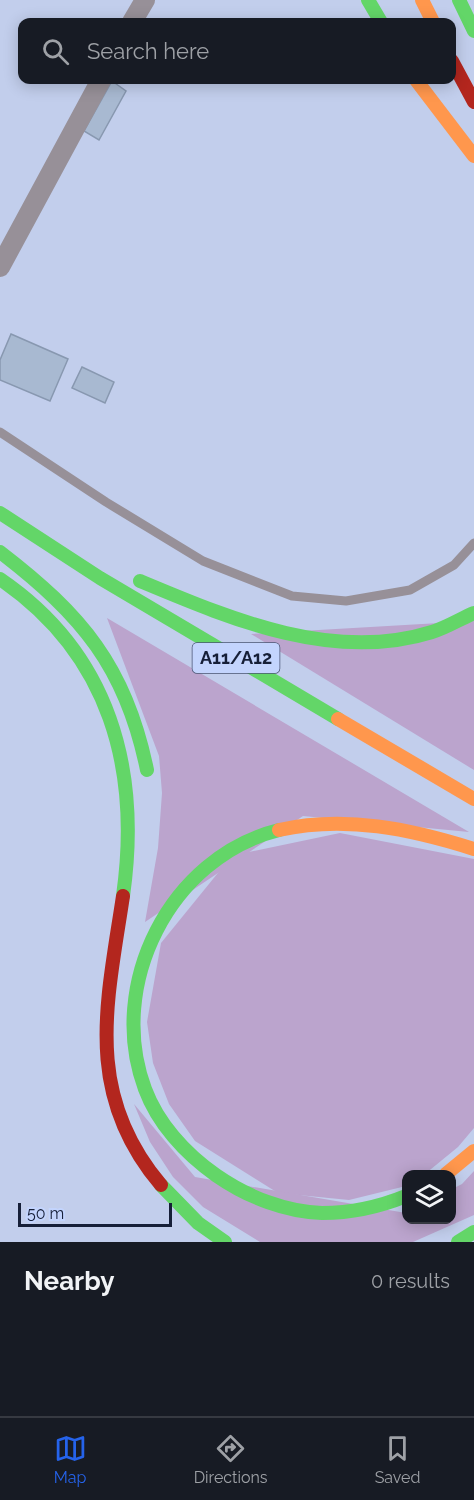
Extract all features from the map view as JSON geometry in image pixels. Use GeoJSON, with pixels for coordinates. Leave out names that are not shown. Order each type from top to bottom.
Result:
{"type":"FeatureCollection","features":[{"type":"Feature","properties":{"kind":"highway"},"geometry":{"type":"LineString","coordinates":[[368,0],[379,18]]}},
{"type":"Feature","properties":{"kind":"highway"},"geometry":{"type":"LineString","coordinates":[[422,0],[431,18]]}},
{"type":"Feature","properties":{"kind":"highway"},"geometry":{"type":"LineString","coordinates":[[459,0],[474,31]]}},
{"type":"Feature","properties":{"kind":"highway"},"geometry":{"type":"LineString","coordinates":[[456,68],[474,102]]}},
{"type":"Feature","properties":{"kind":"highway"},"geometry":{"type":"LineString","coordinates":[[419,84],[474,156]]}},
{"type":"Feature","properties":{"kind":"highway"},"geometry":{"type":"LineString","coordinates":[[443,117],[474,170]]}},
{"type":"Feature","properties":{"kind":"highway"},"geometry":{"type":"LineString","coordinates":[[0,512],[95,558]]}},
{"type":"Feature","properties":{"kind":"highway","name":"A11/A12"},"geometry":{"type":"LineString","coordinates":[[0,512],[100,578],[474,799]]}},
{"type":"Feature","properties":{"kind":"highway"},"geometry":{"type":"LineString","coordinates":[[0,537],[17,547]]}},
{"type":"Feature","properties":{"kind":"highway"},"geometry":{"type":"LineString","coordinates":[[0,552],[62,601],[106,657],[121,683],[135,719],[142,743],[149,790]]}},
{"type":"Feature","properties":{"kind":"highway"},"geometry":{"type":"LineString","coordinates":[[127,575],[214,613],[267,630],[307,639],[367,642],[409,639],[447,627],[474,613]]}},
{"type":"Feature","properties":{"kind":"highway"},"geometry":{"type":"LineString","coordinates":[[0,579],[38,607],[67,640],[99,693],[117,739],[128,793],[129,832],[105,1019],[105,1051],[114,1099],[130,1141],[143,1163],[175,1203],[225,1242]]}},
{"type":"Feature","properties":{"kind":"highway","name":"A11/A12"},"geometry":{"type":"LineString","coordinates":[[231,673],[415,781]]}},
{"type":"Feature","properties":{"kind":"highway"},"geometry":{"type":"LineString","coordinates":[[402,1198],[355,1211],[314,1213],[295,1210],[255,1199],[197,1161],[162,1122],[140,1074],[134,1044],[133,1014],[139,967],[154,927],[190,883],[235,848],[274,831],[302,826],[367,825],[444,839],[474,849]]}},
{"type":"Feature","properties":{"kind":"highway"},"geometry":{"type":"LineString","coordinates":[[111,977],[139,883]]}},
{"type":"Feature","properties":{"kind":"highway"},"geometry":{"type":"LineString","coordinates":[[451,1170],[474,1151]]}},
{"type":"Feature","properties":{"kind":"highway"},"geometry":{"type":"LineString","coordinates":[[458,1242],[474,1233]]}},
{"type":"Feature","properties":{"kind":"street"},"geometry":{"type":"LineString","coordinates":[[134,18],[145,0]]}},
{"type":"Feature","properties":{"kind":"street"},"geometry":{"type":"LineString","coordinates":[[0,267],[98,84]]}},
{"type":"Feature","properties":{"kind":"lane"},"geometry":{"type":"LineString","coordinates":[[0,432],[106,502],[203,561],[292,596],[346,601],[410,590],[454,565],[474,543]]}},
{"type":"Feature","properties":{"kind":"shaded area"},"geometry":{"type":"Polygon","coordinates":[[[107,618],[469,832],[303,816],[145,922],[158,848],[162,793],[159,756],[107,618]]]}},
{"type":"Feature","properties":{"kind":"shaded area"},"geometry":{"type":"Polygon","coordinates":[[[474,621],[474,770],[251,634],[474,621]]]}},
{"type":"Feature","properties":{"kind":"shaded area"},"geometry":{"type":"Polygon","coordinates":[[[340,833],[474,859],[474,1128],[458,1147],[430,1170],[402,1170],[402,1187],[349,1200],[278,1193],[195,1141],[169,1104],[153,1063],[147,1022],[161,943],[226,863],[239,854],[340,833]]]}},
{"type":"Feature","properties":{"kind":"shaded area"},"geometry":{"type":"Polygon","coordinates":[[[134,1104],[195,1177],[402,1212],[402,1224],[454,1224],[413,1242],[260,1242],[203,1207],[173,1177],[150,1142],[134,1104]]]}},
{"type":"Feature","properties":{"kind":"shaded area"},"geometry":{"type":"Polygon","coordinates":[[[474,1171],[474,1215],[456,1223],[456,1187],[474,1171]]]}},
{"type":"Feature","properties":{"kind":"building"},"geometry":{"type":"Polygon","coordinates":[[[110,84],[116,84],[126,91],[99,140],[84,131],[110,84]]]}},
{"type":"Feature","properties":{"kind":"building"},"geometry":{"type":"Polygon","coordinates":[[[11,334],[68,359],[50,401],[0,380],[0,360],[11,334]]]}},
{"type":"Feature","properties":{"kind":"building"},"geometry":{"type":"Polygon","coordinates":[[[82,367],[114,382],[105,403],[72,388],[82,367]]]}},
{"type":"Feature","properties":{"kind":"traffic: fast"},"geometry":{"type":"LineString","coordinates":[[368,0],[379,18]]}},
{"type":"Feature","properties":{"kind":"traffic: fast"},"geometry":{"type":"LineString","coordinates":[[459,0],[474,31]]}},
{"type":"Feature","properties":{"kind":"traffic: fast"},"geometry":{"type":"LineString","coordinates":[[0,513],[100,578],[338,719]]}},
{"type":"Feature","properties":{"kind":"traffic: fast"},"geometry":{"type":"LineString","coordinates":[[0,552],[55,598],[96,646],[113,672],[127,701],[147,770]]}},
{"type":"Feature","properties":{"kind":"traffic: fast"},"geometry":{"type":"LineString","coordinates":[[0,579],[38,609],[68,642],[92,679],[110,718],[121,760],[127,803],[127,849],[123,896]]}},
{"type":"Feature","properties":{"kind":"traffic: fast"},"geometry":{"type":"LineString","coordinates":[[140,581],[246,622],[320,640],[357,642],[395,640],[432,632],[474,613]]}},
{"type":"Feature","properties":{"kind":"traffic: fast"},"geometry":{"type":"LineString","coordinates":[[279,830],[240,845],[207,867],[178,896],[156,931],[142,968],[134,1008],[135,1049],[145,1089],[157,1113],[173,1136],[193,1157],[241,1191],[295,1210],[322,1213],[365,1209],[402,1197]]}},
{"type":"Feature","properties":{"kind":"traffic: fast"},"geometry":{"type":"LineString","coordinates":[[161,1185],[198,1223],[225,1242]]}},
{"type":"Feature","properties":{"kind":"traffic: fast"},"geometry":{"type":"LineString","coordinates":[[458,1242],[474,1232]]}},
{"type":"Feature","properties":{"kind":"traffic: slow"},"geometry":{"type":"LineString","coordinates":[[422,0],[431,18]]}},
{"type":"Feature","properties":{"kind":"traffic: slow"},"geometry":{"type":"LineString","coordinates":[[419,84],[474,156]]}},
{"type":"Feature","properties":{"kind":"traffic: slow"},"geometry":{"type":"LineString","coordinates":[[338,719],[474,799]]}},
{"type":"Feature","properties":{"kind":"traffic: slow"},"geometry":{"type":"LineString","coordinates":[[279,830],[328,824],[378,826],[426,835],[474,849]]}},
{"type":"Feature","properties":{"kind":"traffic: slow"},"geometry":{"type":"LineString","coordinates":[[451,1170],[474,1151]]}},
{"type":"Feature","properties":{"kind":"traffic: jam"},"geometry":{"type":"LineString","coordinates":[[456,68],[474,102]]}},
{"type":"Feature","properties":{"kind":"traffic: jam"},"geometry":{"type":"LineString","coordinates":[[123,896],[107,1010],[110,1081],[120,1116],[136,1151],[161,1185]]}}]}
